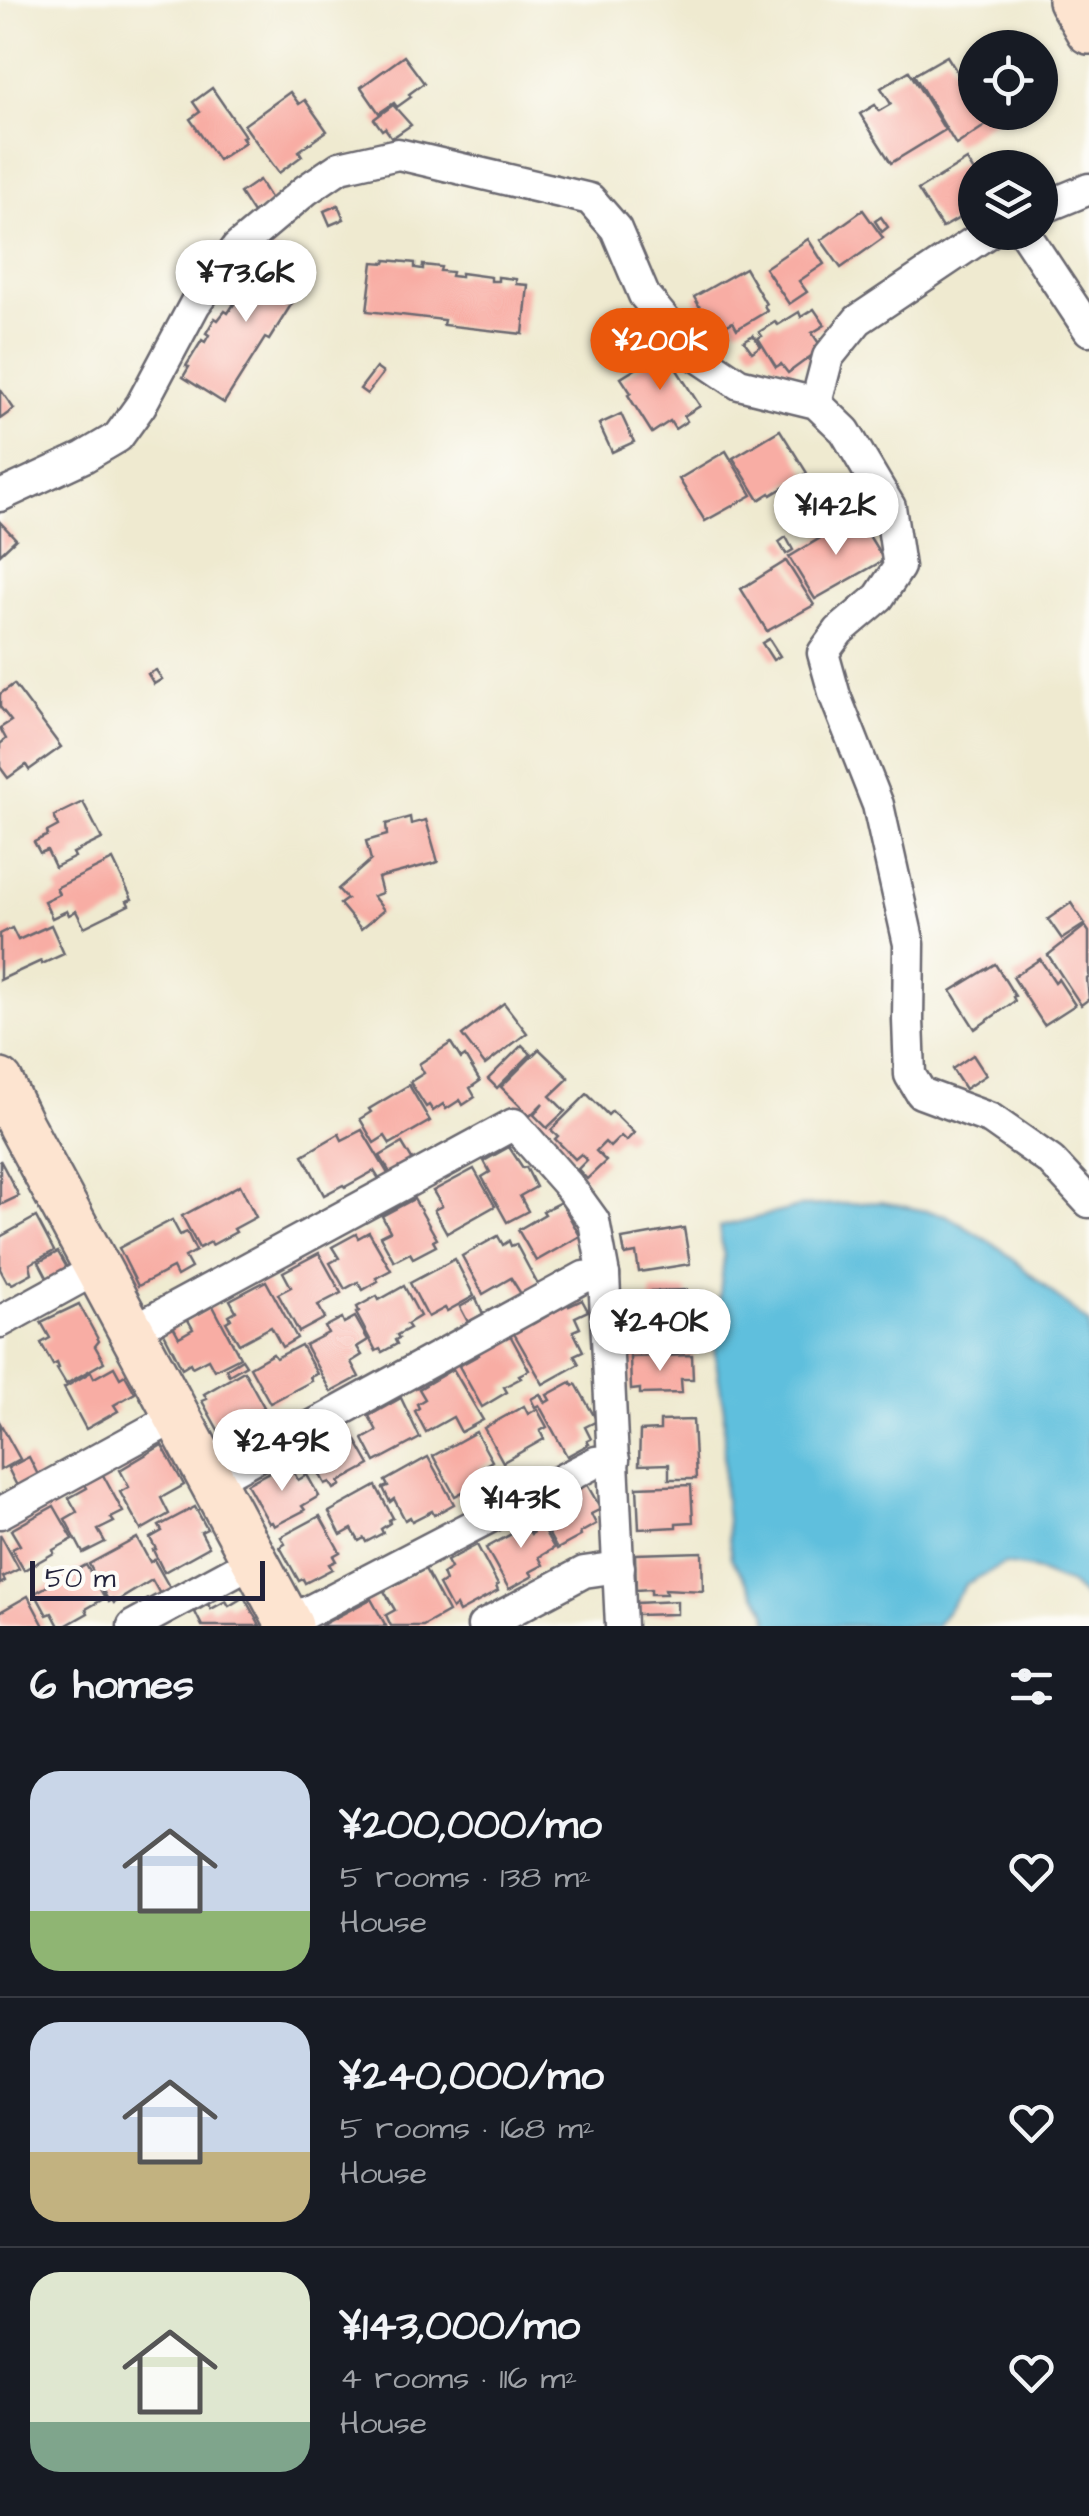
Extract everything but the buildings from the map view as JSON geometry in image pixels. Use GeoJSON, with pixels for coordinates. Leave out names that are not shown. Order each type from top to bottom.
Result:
{"type":"FeatureCollection","features":[{"type":"Feature","properties":{"kind":"street"},"geometry":{"type":"LineString","coordinates":[[1071,0],[1089,30]]}},
{"type":"Feature","properties":{"kind":"street"},"geometry":{"type":"LineString","coordinates":[[0,496],[118,437],[141,405],[194,304],[237,248],[340,167],[398,154],[590,200],[616,229],[644,295],[690,351],[739,384],[816,403],[845,431],[890,508],[899,567],[878,596],[840,631],[823,654],[835,696],[878,805],[909,944],[910,1075],[921,1094],[991,1119],[1050,1161],[1089,1202]]}},
{"type":"Feature","properties":{"kind":"street"},"geometry":{"type":"LineString","coordinates":[[1058,202],[1089,189]]}},
{"type":"Feature","properties":{"kind":"street"},"geometry":{"type":"LineString","coordinates":[[816,403],[828,357],[858,320],[962,250]]}},
{"type":"Feature","properties":{"kind":"street"},"geometry":{"type":"LineString","coordinates":[[1036,250],[1089,330]]}},
{"type":"Feature","properties":{"kind":"street"},"geometry":{"type":"LineString","coordinates":[[0,1082],[11,1132],[98,1268],[289,1624],[596,1462],[614,1460]]}},
{"type":"Feature","properties":{"kind":"street"},"geometry":{"type":"LineString","coordinates":[[132,1330],[514,1124],[594,1221],[604,1274],[621,1626]]}},
{"type":"Feature","properties":{"kind":"street"},"geometry":{"type":"LineString","coordinates":[[0,1322],[98,1268]]}},
{"type":"Feature","properties":{"kind":"street"},"geometry":{"type":"LineString","coordinates":[[212,1481],[584,1277],[604,1274]]}},
{"type":"Feature","properties":{"kind":"street"},"geometry":{"type":"LineString","coordinates":[[0,1512],[178,1416]]}},
{"type":"Feature","properties":{"kind":"street"},"geometry":{"type":"LineString","coordinates":[[133,1626],[254,1560]]}},
{"type":"Feature","properties":{"kind":"street"},"geometry":{"type":"LineString","coordinates":[[483,1626],[584,1572],[619,1567]]}},
{"type":"Feature","properties":{"kind":"water"},"geometry":{"type":"Polygon","coordinates":[[[881,1202],[946,1215],[1001,1249],[1089,1324],[1089,1602],[1070,1584],[1029,1568],[1004,1564],[966,1584],[936,1626],[770,1626],[764,1606],[731,1558],[724,1491],[724,1411],[714,1348],[724,1257],[719,1227],[804,1206],[881,1202]]]}}]}
